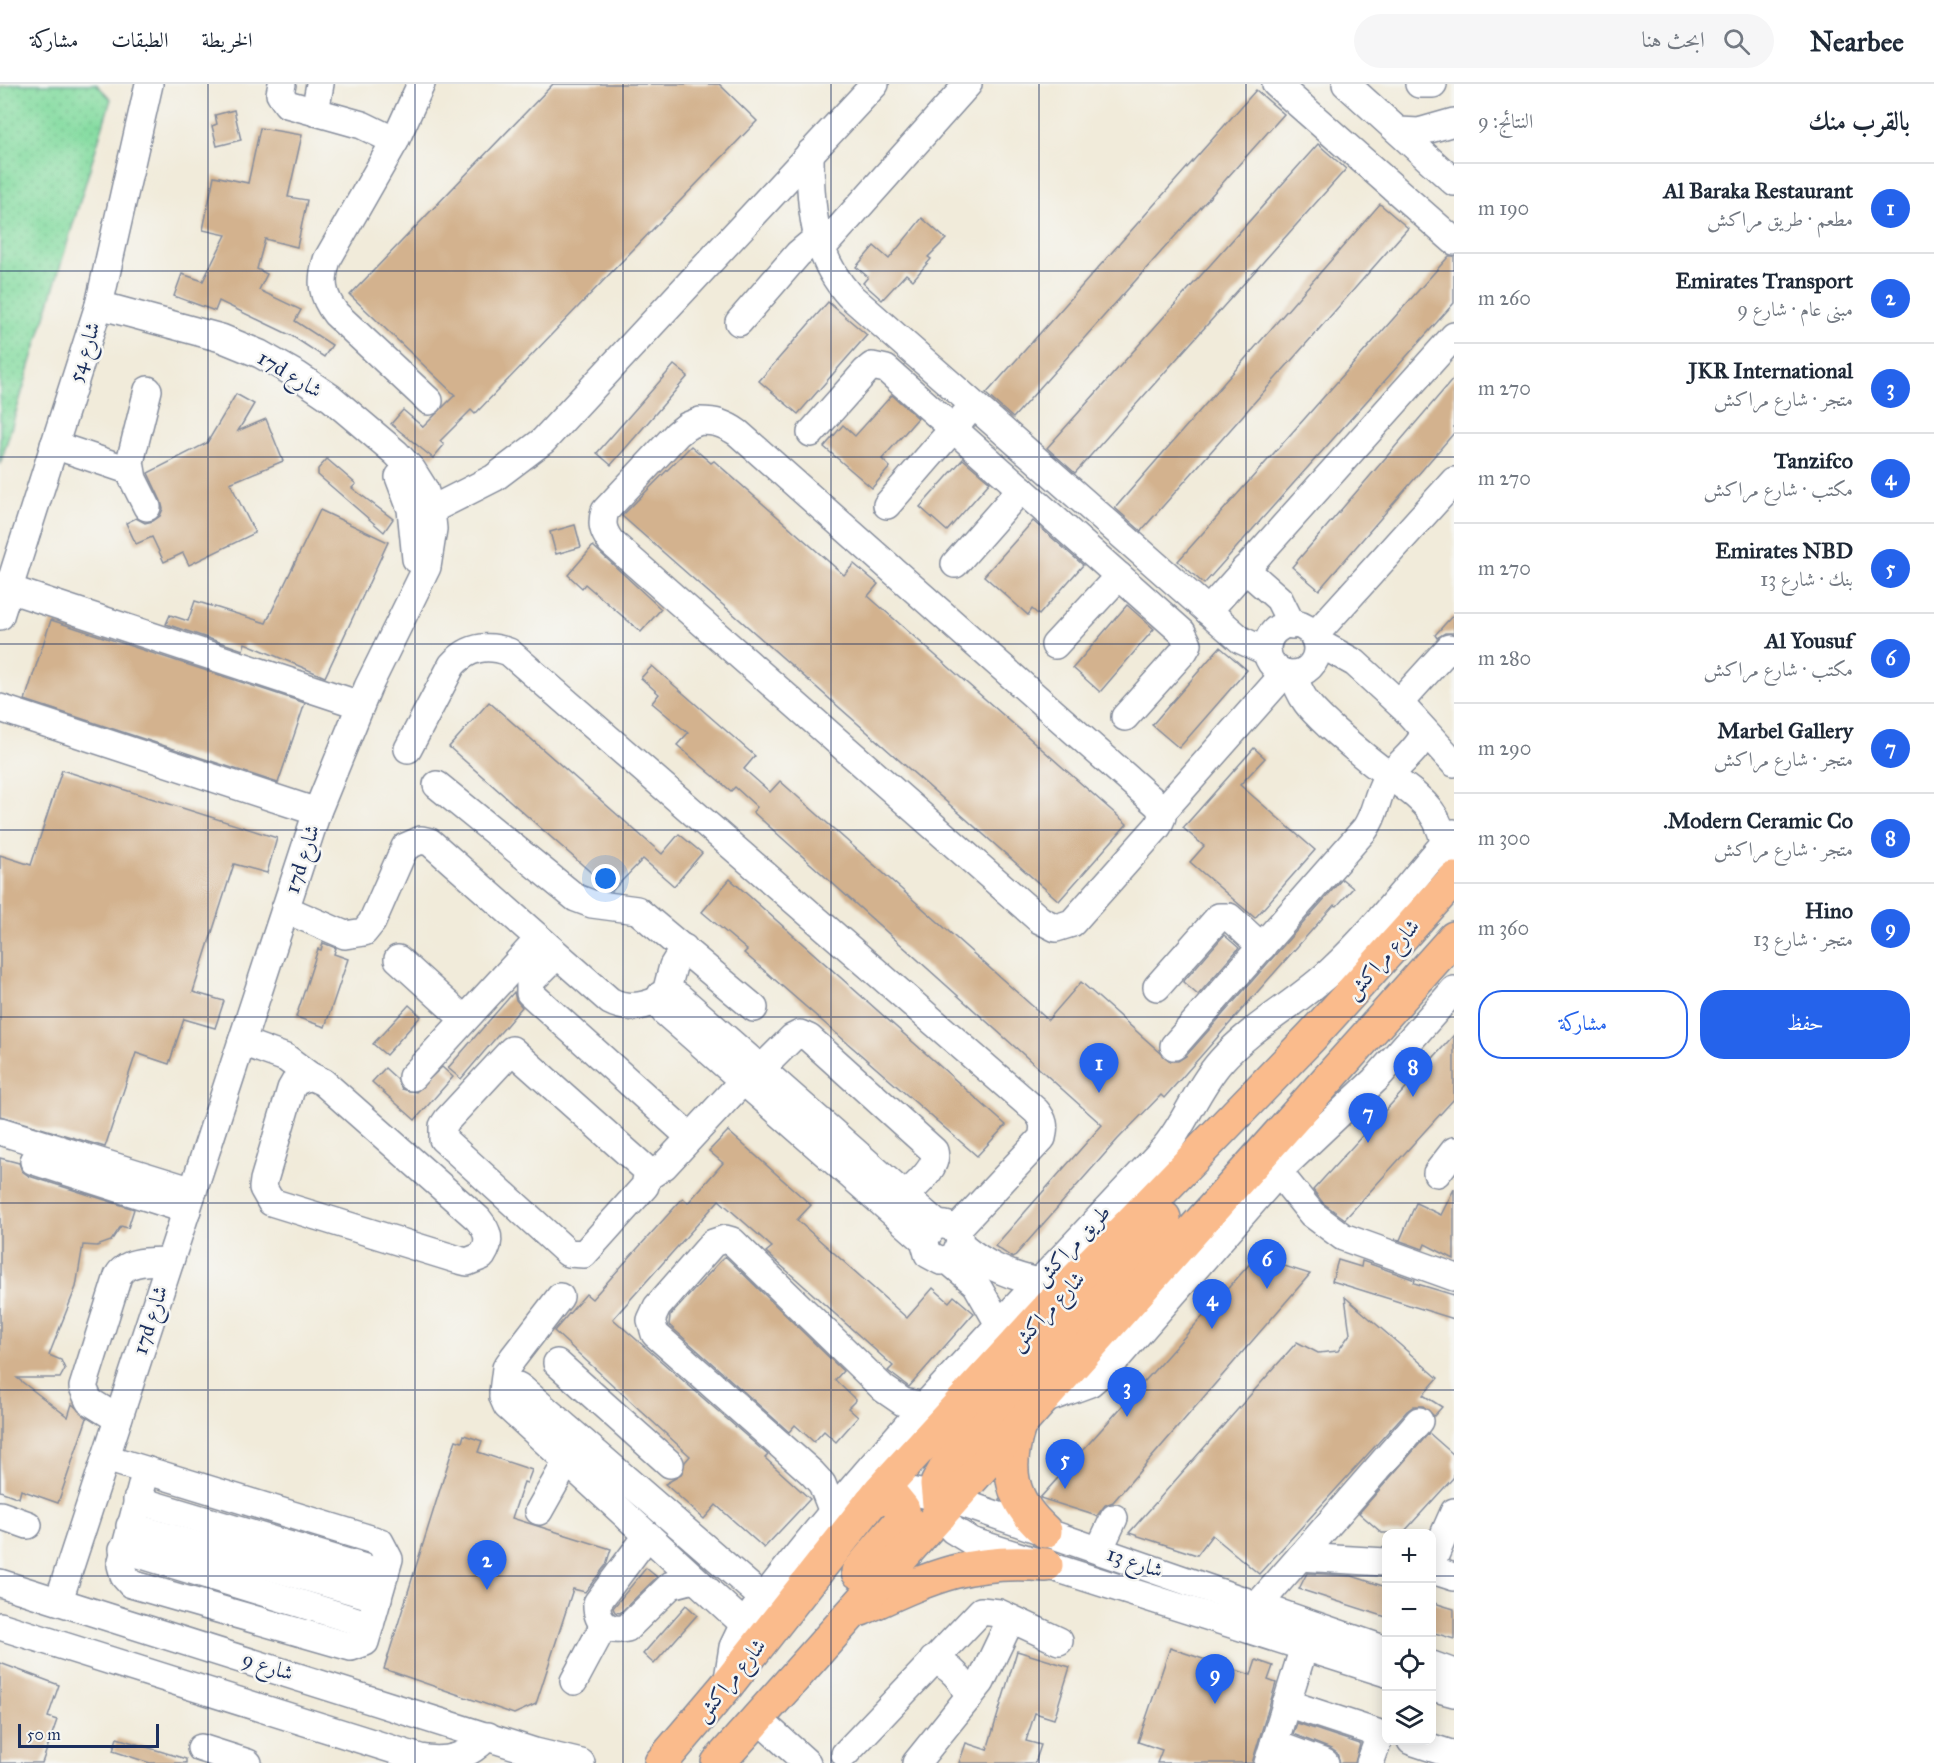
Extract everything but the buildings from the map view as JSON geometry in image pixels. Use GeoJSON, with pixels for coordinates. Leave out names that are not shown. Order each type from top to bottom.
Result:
{"type":"FeatureCollection","features":[{"type":"Feature","properties":{"kind":"main road","name":"شارع مراكش"},"geometry":{"type":"LineString","coordinates":[[661,1763],[727,1685],[876,1496],[1055,1301],[1311,1037],[1448,885]]}},
{"type":"Feature","properties":{"kind":"main road","name":"شارع مراكش"},"geometry":{"type":"LineString","coordinates":[[718,1763],[943,1504],[1019,1426],[1454,938]]}},
{"type":"Feature","properties":{"kind":"main road"},"geometry":{"type":"LineString","coordinates":[[943,1504],[941,1473],[1191,1188],[1202,1166],[1209,1143]]}},
{"type":"Feature","properties":{"kind":"main road"},"geometry":{"type":"LineString","coordinates":[[1019,1426],[1011,1458],[1015,1489],[1022,1506],[1045,1531]]}},
{"type":"Feature","properties":{"kind":"main road"},"geometry":{"type":"LineString","coordinates":[[759,1715],[766,1688],[778,1668],[904,1516],[903,1509],[894,1498],[876,1496]]}},
{"type":"Feature","properties":{"kind":"main road"},"geometry":{"type":"LineString","coordinates":[[848,1615],[921,1582],[961,1568],[1004,1563],[1046,1565]]}},
{"type":"Feature","properties":{"kind":"street","name":"شارع 54"},"geometry":{"type":"LineString","coordinates":[[0,616],[99,305],[149,84]]}},
{"type":"Feature","properties":{"kind":"street"},"geometry":{"type":"LineString","coordinates":[[282,84],[280,94],[287,104],[362,125],[395,141]]}},
{"type":"Feature","properties":{"kind":"street"},"geometry":{"type":"LineString","coordinates":[[315,112],[320,84]]}},
{"type":"Feature","properties":{"kind":"street"},"geometry":{"type":"LineString","coordinates":[[422,84],[395,141],[327,260],[322,274],[322,288],[327,302],[336,314],[429,401]]}},
{"type":"Feature","properties":{"kind":"street"},"geometry":{"type":"LineString","coordinates":[[431,510],[494,478],[543,441],[875,84]]}},
{"type":"Feature","properties":{"kind":"street"},"geometry":{"type":"LineString","coordinates":[[739,322],[798,254],[819,244],[968,84]]}},
{"type":"Feature","properties":{"kind":"street"},"geometry":{"type":"LineString","coordinates":[[1276,84],[1454,241]]}},
{"type":"Feature","properties":{"kind":"street"},"geometry":{"type":"LineString","coordinates":[[1348,84],[1399,131],[1452,174]]}},
{"type":"Feature","properties":{"kind":"street"},"geometry":{"type":"LineString","coordinates":[[1419,84],[1433,84]]}},
{"type":"Feature","properties":{"kind":"street"},"geometry":{"type":"LineString","coordinates":[[1399,131],[1419,132],[1454,122]]}},
{"type":"Feature","properties":{"kind":"street"},"geometry":{"type":"LineString","coordinates":[[810,153],[810,184],[819,244],[836,280],[849,296],[1241,640],[1267,652],[1276,669],[1289,674],[1309,708],[1390,776],[1421,798],[1449,838],[1446,876],[1448,885]]}},
{"type":"Feature","properties":{"kind":"street","name":"17d شارع"},"geometry":{"type":"LineString","coordinates":[[59,1600],[317,812],[360,705],[427,567],[432,548],[431,510],[424,489],[412,470],[332,398],[260,354],[221,338],[99,305]]}},
{"type":"Feature","properties":{"kind":"street"},"geometry":{"type":"LineString","coordinates":[[1168,620],[1245,569],[1454,336]]}},
{"type":"Feature","properties":{"kind":"street"},"geometry":{"type":"LineString","coordinates":[[811,433],[866,371],[872,366],[879,365],[1187,637],[1188,644],[1125,717]]}},
{"type":"Feature","properties":{"kind":"street"},"geometry":{"type":"LineString","coordinates":[[147,507],[131,471],[131,453],[148,390]]}},
{"type":"Feature","properties":{"kind":"street"},"geometry":{"type":"LineString","coordinates":[[887,505],[974,405]]}},
{"type":"Feature","properties":{"kind":"street"},"geometry":{"type":"LineString","coordinates":[[1162,812],[1155,802],[727,425],[714,421],[687,426],[605,511],[602,522],[604,533],[610,542],[1047,925],[1056,928],[1072,923],[1158,826],[1162,812],[1289,674],[1310,667],[1315,660],[1307,634],[1279,599],[1245,569]]}},
{"type":"Feature","properties":{"kind":"street"},"geometry":{"type":"LineString","coordinates":[[363,426],[393,465],[411,509],[416,557],[408,604]]}},
{"type":"Feature","properties":{"kind":"street"},"geometry":{"type":"LineString","coordinates":[[54,445],[131,471]]}},
{"type":"Feature","properties":{"kind":"street"},"geometry":{"type":"LineString","coordinates":[[1307,634],[1454,482]]}},
{"type":"Feature","properties":{"kind":"street"},"geometry":{"type":"LineString","coordinates":[[955,564],[1021,489]]}},
{"type":"Feature","properties":{"kind":"street"},"geometry":{"type":"LineString","coordinates":[[1054,645],[1119,576]]}},
{"type":"Feature","properties":{"kind":"street"},"geometry":{"type":"LineString","coordinates":[[9,589],[360,705]]}},
{"type":"Feature","properties":{"kind":"street"},"geometry":{"type":"LineString","coordinates":[[1267,652],[1272,634],[1279,628],[1307,634],[1343,654],[1399,703],[1454,764]]}},
{"type":"Feature","properties":{"kind":"street"},"geometry":{"type":"LineString","coordinates":[[408,748],[452,665],[460,657],[484,647],[509,652],[1018,1096],[1042,1119],[1044,1128],[1042,1138],[945,1240]]}},
{"type":"Feature","properties":{"kind":"street"},"geometry":{"type":"LineString","coordinates":[[1399,703],[1449,648]]}},
{"type":"Feature","properties":{"kind":"street"},"geometry":{"type":"LineString","coordinates":[[0,708],[317,812]]}},
{"type":"Feature","properties":{"kind":"street"},"geometry":{"type":"LineString","coordinates":[[1174,1046],[1365,829],[1375,811],[1384,783],[1414,753],[1425,733]]}},
{"type":"Feature","properties":{"kind":"street"},"geometry":{"type":"LineString","coordinates":[[437,784],[576,898],[592,904],[637,910],[754,1008]]}},
{"type":"Feature","properties":{"kind":"street","name":"طريق مراكش"},"geometry":{"type":"LineString","coordinates":[[727,1685],[733,1647],[744,1624],[833,1512],[999,1324],[1161,1152],[1220,1062],[1242,1039],[1267,1019],[1294,1003],[1335,967],[1449,838]]}},
{"type":"Feature","properties":{"kind":"street"},"geometry":{"type":"LineString","coordinates":[[285,909],[345,935],[364,932],[372,922],[405,847],[421,840],[437,847],[603,996],[618,1006],[637,1007],[662,996]]}},
{"type":"Feature","properties":{"kind":"street"},"geometry":{"type":"LineString","coordinates":[[1157,987],[1219,917],[1229,918],[1263,947]]}},
{"type":"Feature","properties":{"kind":"street"},"geometry":{"type":"LineString","coordinates":[[412,1077],[464,1019],[548,947]]}},
{"type":"Feature","properties":{"kind":"street"},"geometry":{"type":"LineString","coordinates":[[548,947],[530,982],[530,993],[690,1137]]}},
{"type":"Feature","properties":{"kind":"street"},"geometry":{"type":"LineString","coordinates":[[684,948],[673,966],[662,996],[665,1012],[753,1075],[905,1196],[945,1240],[976,1284],[999,1324]]}},
{"type":"Feature","properties":{"kind":"street"},"geometry":{"type":"LineString","coordinates":[[398,959],[464,1019]]}},
{"type":"Feature","properties":{"kind":"street"},"geometry":{"type":"LineString","coordinates":[[1041,1401],[1078,1389],[1100,1375],[1311,1138],[1375,1080],[1454,990]]}},
{"type":"Feature","properties":{"kind":"street"},"geometry":{"type":"LineString","coordinates":[[649,1176],[646,1165],[516,1050],[506,1054],[443,1126],[443,1139],[447,1144],[568,1253],[573,1254],[588,1250],[645,1186],[649,1176],[664,1166],[753,1075],[792,1038],[800,1034],[809,1038],[934,1151],[936,1156],[932,1167],[905,1196]]}},
{"type":"Feature","properties":{"kind":"street"},"geometry":{"type":"LineString","coordinates":[[242,1042],[286,1058],[310,1076],[323,1082],[478,1219],[488,1233],[489,1241],[482,1256],[467,1262],[459,1260],[272,1202],[266,1196],[264,1180],[291,1089],[302,1077],[310,1076]]}},
{"type":"Feature","properties":{"kind":"street"},"geometry":{"type":"LineString","coordinates":[[753,1075],[945,1240],[990,1267],[1008,1275],[1038,1282]]}},
{"type":"Feature","properties":{"kind":"street"},"geometry":{"type":"LineString","coordinates":[[0,1131],[190,1201]]}},
{"type":"Feature","properties":{"kind":"street"},"geometry":{"type":"LineString","coordinates":[[0,1150],[190,1201]]}},
{"type":"Feature","properties":{"kind":"street"},"geometry":{"type":"LineString","coordinates":[[1437,1173],[1454,1151]]}},
{"type":"Feature","properties":{"kind":"street"},"geometry":{"type":"LineString","coordinates":[[1279,1173],[1312,1214],[1343,1238],[1454,1276]]}},
{"type":"Feature","properties":{"kind":"street"},"geometry":{"type":"LineString","coordinates":[[1230,1228],[1231,1186]]}},
{"type":"Feature","properties":{"kind":"street"},"geometry":{"type":"LineString","coordinates":[[833,1512],[822,1484],[812,1473],[655,1334],[651,1320],[657,1307],[713,1244],[725,1239],[732,1241],[884,1389],[903,1402],[926,1406]]}},
{"type":"Feature","properties":{"kind":"street"},"geometry":{"type":"LineString","coordinates":[[118,1419],[86,1397],[84,1381],[121,1270],[132,1264],[170,1261]]}},
{"type":"Feature","properties":{"kind":"street"},"geometry":{"type":"LineString","coordinates":[[560,1297],[510,1363],[503,1380],[503,1392],[507,1388],[518,1386],[580,1450],[648,1535],[744,1624]]}},
{"type":"Feature","properties":{"kind":"street"},"geometry":{"type":"LineString","coordinates":[[557,1363],[670,1464]]}},
{"type":"Feature","properties":{"kind":"street"},"geometry":{"type":"LineString","coordinates":[[539,1511],[580,1450],[615,1415]]}},
{"type":"Feature","properties":{"kind":"street"},"geometry":{"type":"LineString","coordinates":[[1258,1605],[1419,1421]]}},
{"type":"Feature","properties":{"kind":"street"},"geometry":{"type":"LineString","coordinates":[[580,1450],[763,1598]]}},
{"type":"Feature","properties":{"kind":"street"},"geometry":{"type":"LineString","coordinates":[[106,1458],[266,1505],[380,1542],[390,1559],[365,1642],[351,1647],[131,1584],[124,1576],[121,1565],[136,1500],[146,1470]]}},
{"type":"Feature","properties":{"kind":"street","name":"شارع 13"},"geometry":{"type":"LineString","coordinates":[[876,1496],[910,1491],[943,1504],[1045,1531],[1382,1649]]}},
{"type":"Feature","properties":{"kind":"street"},"geometry":{"type":"LineString","coordinates":[[136,1500],[257,1535],[381,1586]]}},
{"type":"Feature","properties":{"kind":"street","name":"شارع 13"},"geometry":{"type":"LineString","coordinates":[[943,1504],[953,1530],[971,1541],[1382,1672]]}},
{"type":"Feature","properties":{"kind":"street"},"geometry":{"type":"LineString","coordinates":[[233,1613],[266,1505]]}},
{"type":"Feature","properties":{"kind":"street"},"geometry":{"type":"LineString","coordinates":[[1436,1551],[1454,1512]]}},
{"type":"Feature","properties":{"kind":"street"},"geometry":{"type":"LineString","coordinates":[[0,1515],[28,1524]]}},
{"type":"Feature","properties":{"kind":"street"},"geometry":{"type":"LineString","coordinates":[[1099,1550],[1114,1518]]}},
{"type":"Feature","properties":{"kind":"street"},"geometry":{"type":"LineString","coordinates":[[648,1535],[597,1603],[599,1619],[604,1625],[619,1630],[627,1628],[671,1585],[694,1579]]}},
{"type":"Feature","properties":{"kind":"street"},"geometry":{"type":"LineString","coordinates":[[127,1538],[245,1573],[370,1625]]}},
{"type":"Feature","properties":{"kind":"street"},"geometry":{"type":"LineString","coordinates":[[1300,1557],[1382,1562]]}},
{"type":"Feature","properties":{"kind":"street"},"geometry":{"type":"LineString","coordinates":[[1436,1572],[1454,1577]]}},
{"type":"Feature","properties":{"kind":"street"},"geometry":{"type":"LineString","coordinates":[[245,1573],[381,1586]]}},
{"type":"Feature","properties":{"kind":"street","name":"شارع 9"},"geometry":{"type":"LineString","coordinates":[[0,1582],[488,1736],[542,1758],[581,1763]]}},
{"type":"Feature","properties":{"kind":"street"},"geometry":{"type":"LineString","coordinates":[[845,1754],[981,1611],[990,1610],[1059,1641]]}},
{"type":"Feature","properties":{"kind":"street"},"geometry":{"type":"LineString","coordinates":[[916,1763],[969,1698],[992,1664],[1011,1619]]}},
{"type":"Feature","properties":{"kind":"street"},"geometry":{"type":"LineString","coordinates":[[574,1681],[604,1625]]}},
{"type":"Feature","properties":{"kind":"street"},"geometry":{"type":"LineString","coordinates":[[0,1626],[395,1757],[435,1761],[450,1760],[477,1747],[488,1736]]}},
{"type":"Feature","properties":{"kind":"street"},"geometry":{"type":"LineString","coordinates":[[1304,1647],[1271,1754],[1325,1763]]}},
{"type":"Feature","properties":{"kind":"street"},"geometry":{"type":"LineString","coordinates":[[933,1660],[956,1673],[969,1698]]}},
{"type":"Feature","properties":{"kind":"street"},"geometry":{"type":"LineString","coordinates":[[1436,1667],[1454,1673]]}},
{"type":"Feature","properties":{"kind":"street"},"geometry":{"type":"LineString","coordinates":[[1436,1688],[1454,1693]]}},
{"type":"Feature","properties":{"kind":"street"},"geometry":{"type":"LineString","coordinates":[[1286,1703],[1377,1733],[1379,1738],[1370,1763]]}},
{"type":"Feature","properties":{"kind":"street"},"geometry":{"type":"LineString","coordinates":[[759,1715],[807,1763]]}},
{"type":"Feature","properties":{"kind":"street"},"geometry":{"type":"LineString","coordinates":[[1403,1763],[1410,1745]]}},
{"type":"Feature","properties":{"kind":"street"},"geometry":{"type":"LineString","coordinates":[[1423,1745],[1454,1755]]}},
{"type":"Feature","properties":{"kind":"street"},"geometry":{"type":"LineString","coordinates":[[201,1748],[248,1763]]}},
{"type":"Feature","properties":{"kind":"green space"},"geometry":{"type":"Polygon","coordinates":[[[15,84],[96,84],[111,99],[0,465],[0,87],[15,84]]]}},
{"type":"Feature","properties":{"kind":"place","name":"Al Baraka Restaurant"},"geometry":{"type":"Point","coordinates":[1099,1093]}},
{"type":"Feature","properties":{"kind":"place","name":"Modern Ceramic Co."},"geometry":{"type":"Point","coordinates":[1413,1097]}},
{"type":"Feature","properties":{"kind":"place","name":"Marbel Gallery"},"geometry":{"type":"Point","coordinates":[1368,1143]}},
{"type":"Feature","properties":{"kind":"place","name":"Al Yousuf"},"geometry":{"type":"Point","coordinates":[1267,1289]}},
{"type":"Feature","properties":{"kind":"place","name":"Tanzifco"},"geometry":{"type":"Point","coordinates":[1212,1329]}},
{"type":"Feature","properties":{"kind":"place","name":"JKR International"},"geometry":{"type":"Point","coordinates":[1127,1417]}},
{"type":"Feature","properties":{"kind":"place","name":"Emirates NBD"},"geometry":{"type":"Point","coordinates":[1065,1489]}},
{"type":"Feature","properties":{"kind":"place","name":"Emirates Transport"},"geometry":{"type":"Point","coordinates":[487,1590]}},
{"type":"Feature","properties":{"kind":"place","name":"Hino"},"geometry":{"type":"Point","coordinates":[1215,1704]}}]}
